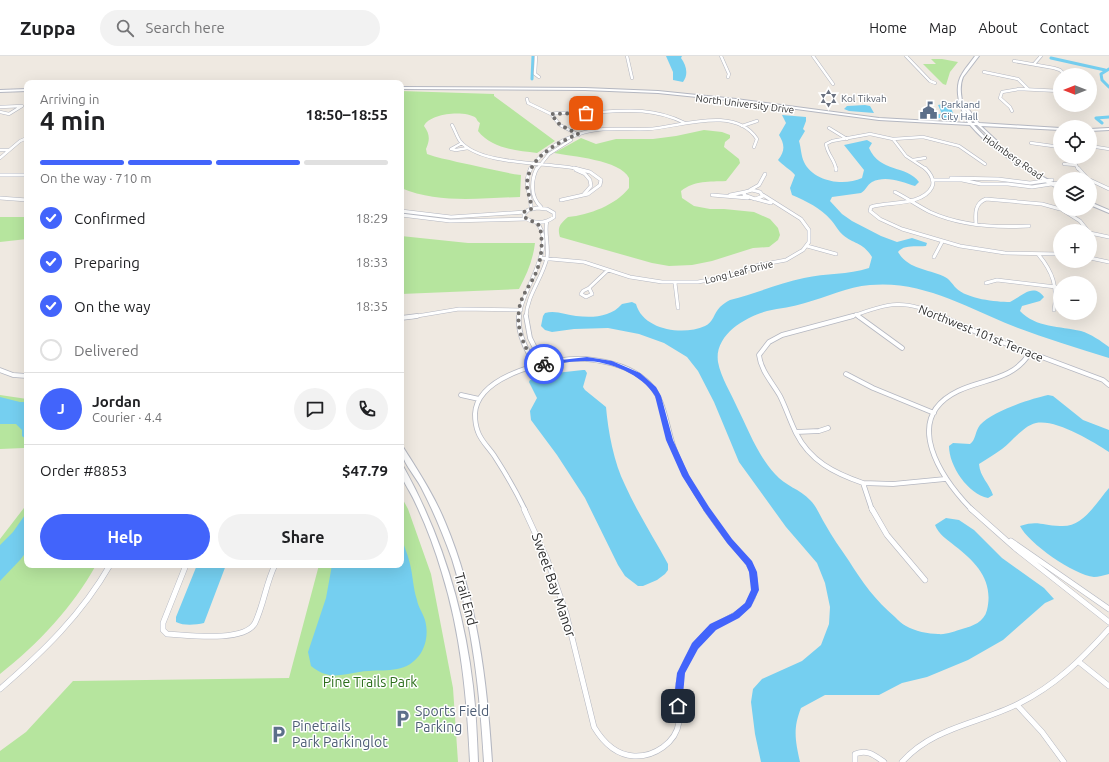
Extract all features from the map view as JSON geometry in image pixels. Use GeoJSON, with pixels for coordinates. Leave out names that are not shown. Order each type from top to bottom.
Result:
{"type":"FeatureCollection","features":[{"type":"Feature","properties":{"kind":"street"},"geometry":{"type":"LineString","coordinates":[[536,56],[535,74],[539,77]]}},
{"type":"Feature","properties":{"kind":"street"},"geometry":{"type":"LineString","coordinates":[[627,56],[632,78]]}},
{"type":"Feature","properties":{"kind":"street"},"geometry":{"type":"LineString","coordinates":[[721,56],[729,74],[728,77]]}},
{"type":"Feature","properties":{"kind":"street"},"geometry":{"type":"LineString","coordinates":[[813,56],[833,84]]}},
{"type":"Feature","properties":{"kind":"street"},"geometry":{"type":"LineString","coordinates":[[906,56],[930,81],[935,83]]}},
{"type":"Feature","properties":{"kind":"street","name":"Holmberg Road"},"geometry":{"type":"LineString","coordinates":[[977,56],[962,76],[959,88],[964,112],[972,126],[995,146],[1051,182]]}},
{"type":"Feature","properties":{"kind":"street"},"geometry":{"type":"LineString","coordinates":[[1034,64],[1041,56]]}},
{"type":"Feature","properties":{"kind":"street"},"geometry":{"type":"LineString","coordinates":[[1014,61],[1053,68]]}},
{"type":"Feature","properties":{"kind":"street"},"geometry":{"type":"LineString","coordinates":[[984,72],[1020,80],[1028,89]]}},
{"type":"Feature","properties":{"kind":"street","name":"North University Drive"},"geometry":{"type":"LineString","coordinates":[[404,88],[615,92],[681,95],[883,122],[1053,130]]}},
{"type":"Feature","properties":{"kind":"street"},"geometry":{"type":"LineString","coordinates":[[1012,111],[1010,107],[1001,100],[1001,94],[1012,90],[1028,89],[1053,91]]}},
{"type":"Feature","properties":{"kind":"street"},"geometry":{"type":"LineString","coordinates":[[0,91],[24,90]]}},
{"type":"Feature","properties":{"kind":"street"},"geometry":{"type":"LineString","coordinates":[[527,99],[528,103],[551,114],[560,125],[580,135]]}},
{"type":"Feature","properties":{"kind":"street","name":"Holmberg Road"},"geometry":{"type":"LineString","coordinates":[[962,100],[971,117],[1001,146],[1051,182]]}},
{"type":"Feature","properties":{"kind":"street"},"geometry":{"type":"LineString","coordinates":[[0,107],[22,106],[10,114],[3,115],[0,112]]}},
{"type":"Feature","properties":{"kind":"street"},"geometry":{"type":"LineString","coordinates":[[551,114],[638,109],[662,112],[685,123]]}},
{"type":"Feature","properties":{"kind":"street"},"geometry":{"type":"LineString","coordinates":[[531,209],[532,204],[527,188],[527,180],[534,164],[543,154],[556,145],[580,135],[606,129],[654,128],[711,120],[742,126],[756,136],[757,142],[754,148]]}},
{"type":"Feature","properties":{"kind":"street"},"geometry":{"type":"LineString","coordinates":[[742,126],[757,120]]}},
{"type":"Feature","properties":{"kind":"street"},"geometry":{"type":"LineString","coordinates":[[452,125],[455,136],[468,148],[496,158],[584,170],[593,173],[600,180],[598,188],[582,196],[561,200]]}},
{"type":"Feature","properties":{"kind":"street"},"geometry":{"type":"LineString","coordinates":[[829,128],[847,140]]}},
{"type":"Feature","properties":{"kind":"street"},"geometry":{"type":"LineString","coordinates":[[1097,131],[1109,130]]}},
{"type":"Feature","properties":{"kind":"street"},"geometry":{"type":"LineString","coordinates":[[836,170],[835,163],[827,154],[826,144],[832,141],[847,140],[870,134],[893,139],[923,137],[947,142],[965,149],[985,164]]}},
{"type":"Feature","properties":{"kind":"street"},"geometry":{"type":"LineString","coordinates":[[541,208],[537,204],[532,188],[534,175],[539,165],[544,158],[559,146],[580,135]]}},
{"type":"Feature","properties":{"kind":"street"},"geometry":{"type":"LineString","coordinates":[[0,158],[24,139]]}},
{"type":"Feature","properties":{"kind":"street"},"geometry":{"type":"LineString","coordinates":[[893,139],[899,144],[904,154],[926,169],[932,178],[931,188],[924,196],[910,201],[898,204],[879,204],[870,208],[873,214],[894,226],[942,242],[982,250],[1053,254]]}},
{"type":"Feature","properties":{"kind":"street"},"geometry":{"type":"LineString","coordinates":[[1031,143],[1053,146]]}},
{"type":"Feature","properties":{"kind":"street"},"geometry":{"type":"LineString","coordinates":[[462,144],[451,149],[456,150],[468,148]]}},
{"type":"Feature","properties":{"kind":"street"},"geometry":{"type":"LineString","coordinates":[[1097,147],[1109,149]]}},
{"type":"Feature","properties":{"kind":"street"},"geometry":{"type":"LineString","coordinates":[[0,150],[9,150]]}},
{"type":"Feature","properties":{"kind":"street"},"geometry":{"type":"LineString","coordinates":[[913,160],[925,158]]}},
{"type":"Feature","properties":{"kind":"street"},"geometry":{"type":"LineString","coordinates":[[1064,164],[1076,165],[1082,172]]}},
{"type":"Feature","properties":{"kind":"street"},"geometry":{"type":"LineString","coordinates":[[570,168],[584,173],[591,180],[591,188],[582,196]]}},
{"type":"Feature","properties":{"kind":"street"},"geometry":{"type":"LineString","coordinates":[[726,196],[745,192],[759,185],[765,174]]}},
{"type":"Feature","properties":{"kind":"street"},"geometry":{"type":"LineString","coordinates":[[0,175],[24,175]]}},
{"type":"Feature","properties":{"kind":"street"},"geometry":{"type":"LineString","coordinates":[[932,178],[962,180],[981,184],[1008,184],[1032,187],[1051,182]]}},
{"type":"Feature","properties":{"kind":"street"},"geometry":{"type":"LineString","coordinates":[[932,178],[998,179],[1030,183],[1051,182]]}},
{"type":"Feature","properties":{"kind":"street"},"geometry":{"type":"LineString","coordinates":[[1097,183],[1109,188]]}},
{"type":"Feature","properties":{"kind":"street"},"geometry":{"type":"LineString","coordinates":[[759,185],[762,194]]}},
{"type":"Feature","properties":{"kind":"street"},"geometry":{"type":"LineString","coordinates":[[749,190],[762,194],[779,206],[796,215],[806,225],[810,236],[807,246],[836,254]]}},
{"type":"Feature","properties":{"kind":"street"},"geometry":{"type":"LineString","coordinates":[[745,192],[744,195],[750,198]]}},
{"type":"Feature","properties":{"kind":"street"},"geometry":{"type":"LineString","coordinates":[[895,192],[936,214],[976,224],[1006,227],[1029,226]]}},
{"type":"Feature","properties":{"kind":"street"},"geometry":{"type":"LineString","coordinates":[[755,199],[760,198],[762,194]]}},
{"type":"Feature","properties":{"kind":"street"},"geometry":{"type":"LineString","coordinates":[[712,195],[750,198],[779,206]]}},
{"type":"Feature","properties":{"kind":"street"},"geometry":{"type":"LineString","coordinates":[[0,198],[24,200]]}},
{"type":"Feature","properties":{"kind":"street"},"geometry":{"type":"LineString","coordinates":[[976,224],[976,208],[980,201],[986,199],[1042,204],[1053,207]]}},
{"type":"Feature","properties":{"kind":"street"},"geometry":{"type":"LineString","coordinates":[[1097,202],[1109,208]]}},
{"type":"Feature","properties":{"kind":"street"},"geometry":{"type":"LineString","coordinates":[[1097,206],[1109,212]]}},
{"type":"Feature","properties":{"kind":"street"},"geometry":{"type":"LineString","coordinates":[[404,211],[451,217],[524,212],[531,209],[541,208],[550,210],[554,214],[552,219],[536,222],[526,219],[450,221],[404,215]]}},
{"type":"Feature","properties":{"kind":"street"},"geometry":{"type":"LineString","coordinates":[[524,212],[526,219]]}},
{"type":"Feature","properties":{"kind":"street"},"geometry":{"type":"LineString","coordinates":[[1074,216],[1084,224]]}},
{"type":"Feature","properties":{"kind":"street"},"geometry":{"type":"LineString","coordinates":[[543,364],[531,344],[528,334],[526,310],[529,299],[541,275],[546,258],[548,242],[547,221]]}},
{"type":"Feature","properties":{"kind":"street"},"geometry":{"type":"LineString","coordinates":[[536,222],[540,227],[542,235],[540,258],[535,274],[526,290],[519,310],[521,335],[524,346],[536,366]]}},
{"type":"Feature","properties":{"kind":"street"},"geometry":{"type":"LineString","coordinates":[[1097,234],[1109,237]]}},
{"type":"Feature","properties":{"kind":"street"},"geometry":{"type":"LineString","coordinates":[[934,257],[942,242]]}},
{"type":"Feature","properties":{"kind":"street","name":"Long Leaf Drive"},"geometry":{"type":"LineString","coordinates":[[540,258],[584,262],[640,279],[675,283],[698,282],[729,276],[759,266],[786,260],[799,253],[807,246]]}},
{"type":"Feature","properties":{"kind":"street"},"geometry":{"type":"LineString","coordinates":[[1038,254],[1053,276]]}},
{"type":"Feature","properties":{"kind":"street"},"geometry":{"type":"LineString","coordinates":[[1097,259],[1109,262]]}},
{"type":"Feature","properties":{"kind":"street"},"geometry":{"type":"LineString","coordinates":[[589,288],[599,276],[608,270]]}},
{"type":"Feature","properties":{"kind":"street"},"geometry":{"type":"LineString","coordinates":[[986,283],[997,280],[1053,287]]}},
{"type":"Feature","properties":{"kind":"street"},"geometry":{"type":"LineString","coordinates":[[675,283],[678,308]]}},
{"type":"Feature","properties":{"kind":"street","name":"Northwest 101st Terrace"},"geometry":{"type":"LineString","coordinates":[[796,432],[777,392],[762,369],[759,355],[762,349],[781,334],[856,314],[883,305],[913,306],[936,314],[1030,354],[1103,380],[1109,385]]}},
{"type":"Feature","properties":{"kind":"street"},"geometry":{"type":"LineString","coordinates":[[404,318],[459,309],[526,310]]}},
{"type":"Feature","properties":{"kind":"street"},"geometry":{"type":"LineString","coordinates":[[856,314],[902,348]]}},
{"type":"Feature","properties":{"kind":"street"},"geometry":{"type":"LineString","coordinates":[[1030,354],[1019,367],[1010,372],[960,390],[949,396],[934,413],[930,422],[929,436],[931,450],[945,479],[965,502],[997,532],[1109,622]]}},
{"type":"Feature","properties":{"kind":"street","name":"Sweet Bay Manor"},"geometry":{"type":"LineString","coordinates":[[575,359],[598,360],[629,370],[650,384],[658,396],[665,424],[677,459],[695,492],[719,527],[749,564],[753,572],[755,590],[748,605],[736,615],[713,627],[704,635],[695,646],[681,673],[678,687],[678,729],[666,744],[652,753],[643,756],[633,756],[614,749],[598,736],[594,728],[574,641],[552,570],[520,500],[502,467],[478,432],[474,416],[476,404],[486,390],[494,383],[519,372],[543,364],[575,359]]}},
{"type":"Feature","properties":{"kind":"street"},"geometry":{"type":"LineString","coordinates":[[0,370],[14,375],[24,376]]}},
{"type":"Feature","properties":{"kind":"street"},"geometry":{"type":"LineString","coordinates":[[846,374],[873,388],[934,413]]}},
{"type":"Feature","properties":{"kind":"street"},"geometry":{"type":"LineString","coordinates":[[461,395],[479,399]]}},
{"type":"Feature","properties":{"kind":"street"},"geometry":{"type":"LineString","coordinates":[[828,428],[819,431],[796,432],[805,449],[824,466],[835,473],[863,482],[893,484],[945,479]]}},
{"type":"Feature","properties":{"kind":"street","name":"Trail End"},"geometry":{"type":"LineString","coordinates":[[404,454],[420,479],[444,529],[466,593],[480,664],[486,713],[488,762]]}},
{"type":"Feature","properties":{"kind":"street","name":"Trail End"},"geometry":{"type":"LineString","coordinates":[[404,474],[422,508],[443,564],[460,633],[471,714],[474,762]]}},
{"type":"Feature","properties":{"kind":"street"},"geometry":{"type":"LineString","coordinates":[[863,482],[866,497],[883,529],[925,580]]}},
{"type":"Feature","properties":{"kind":"street"},"geometry":{"type":"LineString","coordinates":[[997,532],[1109,609]]}},
{"type":"Feature","properties":{"kind":"street"},"geometry":{"type":"LineString","coordinates":[[0,689],[59,634],[97,587],[108,568]]}},
{"type":"Feature","properties":{"kind":"street"},"geometry":{"type":"LineString","coordinates":[[185,568],[163,623],[163,630],[167,634],[202,636],[237,635],[243,633],[254,624],[264,598],[268,579],[274,568]]}},
{"type":"Feature","properties":{"kind":"street"},"geometry":{"type":"LineString","coordinates":[[902,762],[917,746],[934,736],[975,722],[1017,705],[1048,685],[1079,662],[1109,629]]}},
{"type":"Feature","properties":{"kind":"street"},"geometry":{"type":"LineString","coordinates":[[1079,662],[1109,686]]}},
{"type":"Feature","properties":{"kind":"street"},"geometry":{"type":"LineString","coordinates":[[1017,705],[1042,732],[1064,762]]}},
{"type":"Feature","properties":{"kind":"street"},"geometry":{"type":"LineString","coordinates":[[855,762],[855,754],[861,751],[868,751],[884,762]]}},
{"type":"Feature","properties":{"kind":"green space"},"geometry":{"type":"Polygon","coordinates":[[[931,59],[942,59],[958,62],[950,72],[946,85],[943,84],[923,64],[936,64],[931,59]]]}},
{"type":"Feature","properties":{"kind":"green space"},"geometry":{"type":"Polygon","coordinates":[[[404,91],[494,94],[494,96],[555,141],[537,153],[505,148],[490,142],[478,131],[480,123],[476,118],[464,114],[448,114],[433,118],[424,126],[429,137],[426,149],[427,154],[434,157],[521,175],[520,197],[460,199],[415,193],[404,189],[404,91]]]}},
{"type":"Feature","properties":{"kind":"green space"},"geometry":{"type":"Polygon","coordinates":[[[704,130],[722,132],[730,135],[730,138],[725,142],[724,147],[739,159],[740,163],[726,181],[702,182],[686,187],[681,191],[682,198],[694,206],[710,209],[754,212],[770,219],[778,228],[780,235],[778,240],[769,247],[753,248],[712,261],[692,265],[669,266],[652,263],[560,237],[560,226],[568,217],[585,214],[610,204],[624,194],[629,188],[629,178],[624,172],[606,163],[583,157],[554,153],[581,138],[596,144],[616,139],[653,139],[704,130]]]}},
{"type":"Feature","properties":{"kind":"green space"},"geometry":{"type":"Polygon","coordinates":[[[0,217],[24,217],[24,239],[0,242],[0,217]]]}},
{"type":"Feature","properties":{"kind":"green space"},"geometry":{"type":"Polygon","coordinates":[[[404,236],[468,243],[535,243],[529,267],[519,289],[404,294],[404,236]]]}},
{"type":"Feature","properties":{"kind":"green space"},"geometry":{"type":"Polygon","coordinates":[[[0,395],[24,399],[24,448],[0,449],[0,395]]]}},
{"type":"Feature","properties":{"kind":"green space","name":"Pine Trails Park"},"geometry":{"type":"Polygon","coordinates":[[[404,502],[431,574],[453,688],[458,762],[0,762],[0,751],[26,732],[73,681],[289,678],[318,568],[404,568],[404,502]]]}},
{"type":"Feature","properties":{"kind":"green space"},"geometry":{"type":"Polygon","coordinates":[[[24,508],[24,568],[94,568],[77,596],[54,624],[28,650],[0,674],[0,539],[24,508]]]}},
{"type":"Feature","properties":{"kind":"water"},"geometry":{"type":"Polygon","coordinates":[[[666,56],[682,56],[681,58],[686,73],[683,82],[673,80],[673,72],[666,56]]]}},
{"type":"Feature","properties":{"kind":"water"},"geometry":{"type":"Polygon","coordinates":[[[943,104],[951,108],[955,118],[931,118],[921,115],[942,114],[938,105],[943,104]]]}},
{"type":"Feature","properties":{"kind":"water"},"geometry":{"type":"Polygon","coordinates":[[[847,106],[870,106],[874,113],[849,111],[844,109],[847,106]]]}},
{"type":"Feature","properties":{"kind":"water"},"geometry":{"type":"Polygon","coordinates":[[[782,115],[806,117],[803,129],[805,131],[799,141],[802,157],[808,169],[821,178],[838,182],[846,182],[862,178],[864,170],[844,145],[867,140],[872,143],[869,148],[874,156],[880,161],[886,165],[908,173],[919,182],[915,186],[888,179],[877,180],[870,183],[861,193],[832,197],[830,201],[842,214],[881,236],[897,242],[912,238],[927,243],[926,246],[911,246],[901,249],[898,252],[907,262],[918,268],[945,277],[956,288],[967,295],[990,300],[1010,302],[1027,292],[1036,291],[1040,293],[1044,297],[1040,301],[1022,306],[1020,311],[1026,317],[1049,326],[1081,331],[1092,336],[1109,347],[1109,358],[1013,326],[943,296],[908,287],[889,285],[862,286],[837,292],[813,301],[767,311],[741,323],[726,336],[721,343],[718,352],[719,368],[758,451],[779,478],[806,496],[812,503],[864,584],[902,623],[909,628],[922,632],[944,634],[974,625],[986,614],[988,590],[982,573],[963,552],[941,534],[935,525],[946,518],[959,520],[974,530],[1002,558],[1044,588],[1054,599],[1045,603],[1003,640],[968,660],[927,677],[902,683],[879,695],[825,695],[801,708],[798,715],[796,728],[797,747],[800,762],[761,762],[755,734],[751,702],[753,689],[762,679],[802,661],[821,645],[829,624],[830,607],[825,583],[817,563],[786,527],[739,462],[714,402],[698,371],[687,357],[664,343],[639,334],[608,328],[574,329],[552,332],[545,330],[541,326],[545,313],[553,312],[576,316],[595,317],[613,312],[622,304],[632,302],[636,304],[640,313],[647,320],[655,325],[675,330],[696,329],[708,325],[720,307],[730,300],[812,276],[853,272],[869,268],[872,257],[865,248],[843,235],[818,208],[792,195],[790,188],[795,175],[778,160],[782,154],[783,148],[779,135],[786,123],[782,115]]]}},
{"type":"Feature","properties":{"kind":"water"},"geometry":{"type":"Polygon","coordinates":[[[585,370],[587,373],[583,387],[606,407],[612,447],[621,476],[635,505],[668,564],[668,570],[665,574],[657,580],[643,586],[638,586],[625,576],[618,565],[585,498],[557,455],[531,420],[530,411],[537,398],[529,382],[530,380],[556,373],[585,370]]]}},
{"type":"Feature","properties":{"kind":"water"},"geometry":{"type":"Polygon","coordinates":[[[1048,395],[1053,396],[1083,420],[1109,430],[1109,452],[1074,432],[1053,424],[1036,423],[1022,430],[1006,446],[979,464],[981,473],[993,495],[988,498],[973,491],[956,470],[952,462],[949,446],[953,443],[970,444],[980,425],[986,420],[1002,410],[1048,395]]]}},
{"type":"Feature","properties":{"kind":"water"},"geometry":{"type":"Polygon","coordinates":[[[0,397],[24,402],[24,438],[22,436],[22,430],[16,424],[0,424],[0,397]]]}},
{"type":"Feature","properties":{"kind":"water"},"geometry":{"type":"Polygon","coordinates":[[[1109,488],[1109,574],[1094,577],[1075,571],[1052,557],[1032,541],[1020,526],[1036,523],[1054,526],[1068,526],[1082,519],[1088,514],[1109,488]]]}},
{"type":"Feature","properties":{"kind":"water"},"geometry":{"type":"Polygon","coordinates":[[[24,516],[24,555],[0,581],[0,545],[13,532],[24,516]]]}},
{"type":"Feature","properties":{"kind":"water"},"geometry":{"type":"Polygon","coordinates":[[[404,545],[411,568],[418,603],[425,620],[426,628],[425,644],[418,658],[405,667],[397,669],[339,675],[326,674],[311,666],[308,652],[326,598],[331,568],[404,568],[404,545]]]}},
{"type":"Feature","properties":{"kind":"water"},"geometry":{"type":"Polygon","coordinates":[[[196,568],[225,568],[204,623],[190,625],[182,624],[176,622],[176,617],[196,568]]]}},
{"type":"Feature","properties":{"kind":"waterway"},"geometry":{"type":"LineString","coordinates":[[532,79],[533,56]]}},
{"type":"Feature","properties":{"kind":"waterway"},"geometry":{"type":"LineString","coordinates":[[1051,58],[1105,70]]}},
{"type":"Feature","properties":{"kind":"waterway"},"geometry":{"type":"LineString","coordinates":[[1109,69],[1101,74],[1102,80],[1109,87]]}},
{"type":"Feature","properties":{"kind":"waterway"},"geometry":{"type":"LineString","coordinates":[[1102,123],[1096,118],[1109,117]]}},
{"type":"Feature","properties":{"kind":"way so far"},"geometry":{"type":"LineString","coordinates":[[544,364],[536,366],[524,346],[518,318],[522,298],[535,274],[542,248],[542,235],[540,227],[536,222],[526,219],[524,216],[524,212],[531,209],[532,204],[527,188],[528,174],[534,164],[546,151],[564,140],[578,134],[560,125],[551,114],[586,113]]}},
{"type":"Feature","properties":{"kind":"place","name":"Kol Tikvah"},"geometry":{"type":"Point","coordinates":[828,98]}},
{"type":"Feature","properties":{"kind":"place","name":"Parkland City Hall"},"geometry":{"type":"Point","coordinates":[928,110]}},
{"type":"Feature","properties":{"kind":"place","name":"Sports Field Parking"},"geometry":{"type":"Point","coordinates":[402,719]}},
{"type":"Feature","properties":{"kind":"place","name":"Pinetrails Park Parkinglot"},"geometry":{"type":"Point","coordinates":[279,734]}},
{"type":"Feature","properties":{"kind":"route"},"geometry":{"type":"LineString","coordinates":[[544,364],[575,359],[598,360],[620,366],[646,380],[654,388],[658,396],[670,440],[677,459],[686,476],[706,509],[729,541],[749,564],[753,572],[755,590],[748,605],[736,615],[713,627],[695,646],[681,673],[678,687],[678,706]]}}]}
